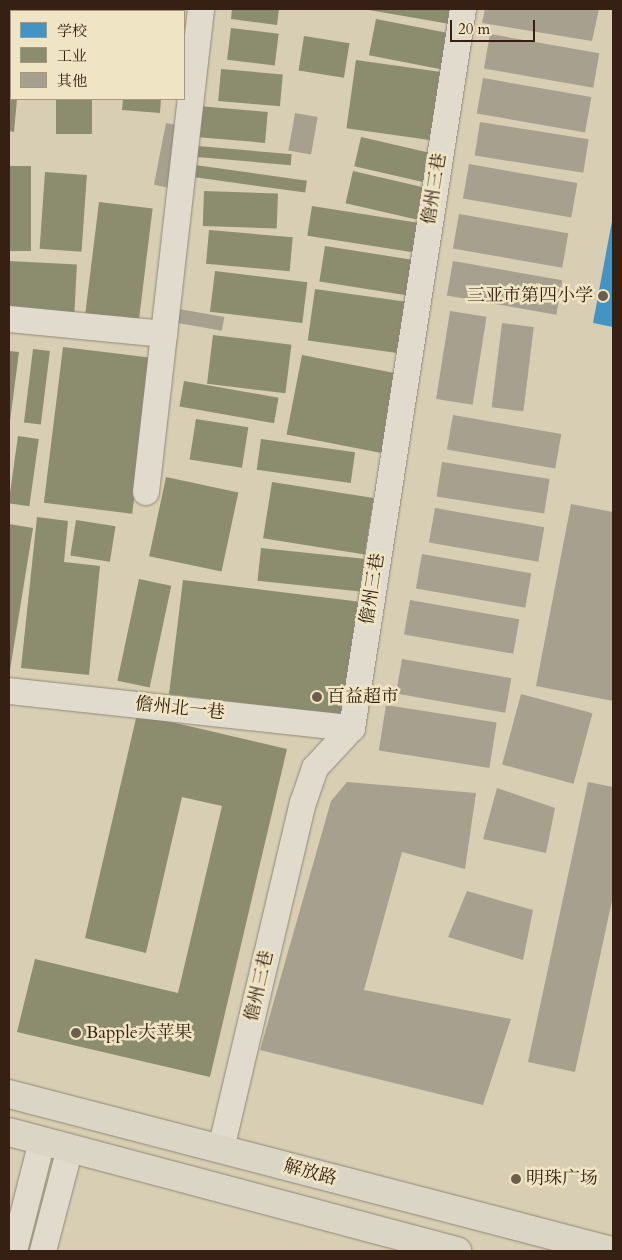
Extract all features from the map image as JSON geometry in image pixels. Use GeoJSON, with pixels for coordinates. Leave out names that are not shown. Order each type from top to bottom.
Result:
{"type":"FeatureCollection","features":[{"type":"Feature","properties":{"kind":"main road","name":"解放路"},"geometry":{"type":"LineString","coordinates":[[9,1094],[612,1251]]}},
{"type":"Feature","properties":{"kind":"main road"},"geometry":{"type":"LineString","coordinates":[[9,1132],[457,1251]]}},
{"type":"Feature","properties":{"kind":"street"},"geometry":{"type":"LineString","coordinates":[[146,492],[200,9]]}},
{"type":"Feature","properties":{"kind":"street","name":"儋州三巷"},"geometry":{"type":"LineString","coordinates":[[221,1149],[303,803],[315,768],[352,728],[463,9]]}},
{"type":"Feature","properties":{"kind":"street"},"geometry":{"type":"LineString","coordinates":[[9,319],[164,334]]}},
{"type":"Feature","properties":{"kind":"street","name":"儋州北一巷"},"geometry":{"type":"LineString","coordinates":[[9,691],[352,728]]}},
{"type":"Feature","properties":{"kind":"street"},"geometry":{"type":"LineString","coordinates":[[14,1251],[42,1141]]}},
{"type":"Feature","properties":{"kind":"street"},"geometry":{"type":"LineString","coordinates":[[43,1251],[70,1148]]}},
{"type":"Feature","properties":{"kind":"building: 学校"},"geometry":{"type":"Polygon","coordinates":[[[613,221],[613,327],[593,323],[613,221]]]}},
{"type":"Feature","properties":{"kind":"building: 工业"},"geometry":{"type":"Polygon","coordinates":[[[232,9],[279,9],[277,25],[231,19],[232,9]]]}},
{"type":"Feature","properties":{"kind":"building: 工业"},"geometry":{"type":"Polygon","coordinates":[[[363,9],[452,9],[450,24],[363,9]]]}},
{"type":"Feature","properties":{"kind":"building: 工业"},"geometry":{"type":"Polygon","coordinates":[[[9,15],[10,100],[17,100],[14,132],[9,131],[9,15]]]}},
{"type":"Feature","properties":{"kind":"building: 工业"},"geometry":{"type":"Polygon","coordinates":[[[376,19],[451,34],[444,70],[369,55],[376,19]]]}},
{"type":"Feature","properties":{"kind":"building: 工业"},"geometry":{"type":"Polygon","coordinates":[[[231,28],[279,34],[275,66],[227,60],[231,28]]]}},
{"type":"Feature","properties":{"kind":"building: 工业"},"geometry":{"type":"Polygon","coordinates":[[[304,36],[349,43],[344,78],[299,71],[304,36]]]}},
{"type":"Feature","properties":{"kind":"building: 工业"},"geometry":{"type":"Polygon","coordinates":[[[356,60],[441,72],[432,140],[346,128],[356,60]]]}},
{"type":"Feature","properties":{"kind":"building: 工业"},"geometry":{"type":"Polygon","coordinates":[[[221,69],[283,74],[280,106],[218,101],[221,69]]]}},
{"type":"Feature","properties":{"kind":"building: 工业"},"geometry":{"type":"Polygon","coordinates":[[[56,100],[92,100],[92,134],[56,134],[56,100]]]}},
{"type":"Feature","properties":{"kind":"building: 工业"},"geometry":{"type":"Polygon","coordinates":[[[123,100],[161,100],[160,113],[122,110],[123,100]]]}},
{"type":"Feature","properties":{"kind":"building: 工业"},"geometry":{"type":"Polygon","coordinates":[[[199,106],[268,112],[265,143],[196,137],[199,106]]]}},
{"type":"Feature","properties":{"kind":"building: 工业"},"geometry":{"type":"Polygon","coordinates":[[[361,137],[436,154],[429,184],[354,166],[361,137]]]}},
{"type":"Feature","properties":{"kind":"building: 工业"},"geometry":{"type":"Polygon","coordinates":[[[198,146],[292,154],[291,165],[197,157],[198,146]]]}},
{"type":"Feature","properties":{"kind":"building: 工业"},"geometry":{"type":"Polygon","coordinates":[[[195,165],[307,181],[305,193],[193,177],[195,165]]]}},
{"type":"Feature","properties":{"kind":"building: 工业"},"geometry":{"type":"Polygon","coordinates":[[[9,166],[31,166],[31,251],[9,251],[9,166]]]}},
{"type":"Feature","properties":{"kind":"building: 工业"},"geometry":{"type":"Polygon","coordinates":[[[353,171],[425,188],[418,220],[346,203],[353,171]]]}},
{"type":"Feature","properties":{"kind":"building: 工业"},"geometry":{"type":"Polygon","coordinates":[[[45,172],[87,175],[82,252],[40,249],[45,172]]]}},
{"type":"Feature","properties":{"kind":"building: 工业"},"geometry":{"type":"Polygon","coordinates":[[[204,191],[278,194],[277,229],[203,226],[204,191]]]}},
{"type":"Feature","properties":{"kind":"building: 工业"},"geometry":{"type":"Polygon","coordinates":[[[99,202],[153,209],[138,324],[85,317],[99,202]]]}},
{"type":"Feature","properties":{"kind":"building: 工业"},"geometry":{"type":"Polygon","coordinates":[[[312,206],[418,223],[413,252],[307,236],[312,206]]]}},
{"type":"Feature","properties":{"kind":"building: 工业"},"geometry":{"type":"Polygon","coordinates":[[[209,230],[293,237],[290,271],[206,264],[209,230]]]}},
{"type":"Feature","properties":{"kind":"building: 工业"},"geometry":{"type":"Polygon","coordinates":[[[325,246],[417,261],[411,296],[319,282],[325,246]]]}},
{"type":"Feature","properties":{"kind":"building: 工业"},"geometry":{"type":"Polygon","coordinates":[[[9,261],[77,265],[74,315],[9,312],[9,261]]]}},
{"type":"Feature","properties":{"kind":"building: 工业"},"geometry":{"type":"Polygon","coordinates":[[[215,271],[307,282],[302,323],[210,312],[215,271]]]}},
{"type":"Feature","properties":{"kind":"building: 工业"},"geometry":{"type":"Polygon","coordinates":[[[315,289],[406,302],[399,353],[308,340],[315,289]]]}},
{"type":"Feature","properties":{"kind":"building: 工业"},"geometry":{"type":"Polygon","coordinates":[[[213,335],[291,345],[285,393],[207,384],[213,335]]]}},
{"type":"Feature","properties":{"kind":"building: 工业"},"geometry":{"type":"Polygon","coordinates":[[[63,347],[151,358],[132,514],[44,503],[63,347]]]}},
{"type":"Feature","properties":{"kind":"building: 工业"},"geometry":{"type":"Polygon","coordinates":[[[33,349],[50,351],[41,425],[24,422],[33,349]]]}},
{"type":"Feature","properties":{"kind":"building: 工业"},"geometry":{"type":"Polygon","coordinates":[[[9,351],[19,352],[10,421],[9,421],[9,351]]]}},
{"type":"Feature","properties":{"kind":"building: 工业"},"geometry":{"type":"Polygon","coordinates":[[[302,355],[398,374],[383,453],[287,435],[302,355]]]}},
{"type":"Feature","properties":{"kind":"building: 工业"},"geometry":{"type":"Polygon","coordinates":[[[184,381],[279,398],[274,423],[179,407],[184,381]]]}},
{"type":"Feature","properties":{"kind":"building: 工业"},"geometry":{"type":"Polygon","coordinates":[[[196,419],[248,427],[242,468],[190,459],[196,419]]]}},
{"type":"Feature","properties":{"kind":"building: 工业"},"geometry":{"type":"Polygon","coordinates":[[[18,436],[39,439],[29,506],[9,503],[18,436]]]}},
{"type":"Feature","properties":{"kind":"building: 工业"},"geometry":{"type":"Polygon","coordinates":[[[261,439],[355,452],[351,483],[257,470],[261,439]]]}},
{"type":"Feature","properties":{"kind":"building: 工业"},"geometry":{"type":"Polygon","coordinates":[[[166,477],[238,492],[222,572],[149,556],[166,477]]]}},
{"type":"Feature","properties":{"kind":"building: 工业"},"geometry":{"type":"Polygon","coordinates":[[[272,482],[374,498],[365,554],[263,538],[272,482]]]}},
{"type":"Feature","properties":{"kind":"building: 工业"},"geometry":{"type":"Polygon","coordinates":[[[37,517],[68,521],[64,562],[100,566],[89,675],[21,668],[37,517]]]}},
{"type":"Feature","properties":{"kind":"building: 工业"},"geometry":{"type":"Polygon","coordinates":[[[76,520],[116,526],[110,562],[70,556],[76,520]]]}},
{"type":"Feature","properties":{"kind":"building: 工业"},"geometry":{"type":"Polygon","coordinates":[[[9,524],[33,528],[10,670],[9,670],[9,524]]]}},
{"type":"Feature","properties":{"kind":"building: 工业"},"geometry":{"type":"Polygon","coordinates":[[[261,548],[370,559],[367,592],[258,581],[261,548]]]}},
{"type":"Feature","properties":{"kind":"building: 工业"},"geometry":{"type":"Polygon","coordinates":[[[139,579],[171,586],[150,688],[117,681],[139,579]]]}},
{"type":"Feature","properties":{"kind":"building: 工业"},"geometry":{"type":"Polygon","coordinates":[[[183,580],[362,602],[348,716],[169,694],[183,580]]]}},
{"type":"Feature","properties":{"kind":"building: 工业"},"geometry":{"type":"Polygon","coordinates":[[[137,714],[287,749],[210,1077],[17,1032],[35,959],[178,993],[222,806],[182,797],[146,953],[85,938],[137,714]]]}},
{"type":"Feature","properties":{"kind":"building: 其他"},"geometry":{"type":"Polygon","coordinates":[[[485,9],[599,9],[592,41],[482,23],[485,9]]]}},
{"type":"Feature","properties":{"kind":"building: 其他"},"geometry":{"type":"Polygon","coordinates":[[[490,34],[599,53],[593,88],[484,68],[490,34]]]}},
{"type":"Feature","properties":{"kind":"building: 其他"},"geometry":{"type":"Polygon","coordinates":[[[483,78],[591,97],[585,133],[477,113],[483,78]]]}},
{"type":"Feature","properties":{"kind":"building: 其他"},"geometry":{"type":"Polygon","coordinates":[[[295,113],[318,117],[311,154],[288,150],[295,113]]]}},
{"type":"Feature","properties":{"kind":"building: 其他"},"geometry":{"type":"Polygon","coordinates":[[[480,122],[589,139],[583,173],[475,156],[480,122]]]}},
{"type":"Feature","properties":{"kind":"building: 其他"},"geometry":{"type":"Polygon","coordinates":[[[166,123],[181,126],[169,188],[154,185],[166,123]]]}},
{"type":"Feature","properties":{"kind":"building: 其他"},"geometry":{"type":"Polygon","coordinates":[[[469,164],[577,183],[571,218],[463,198],[469,164]]]}},
{"type":"Feature","properties":{"kind":"building: 其他"},"geometry":{"type":"Polygon","coordinates":[[[459,214],[568,233],[562,268],[453,248],[459,214]]]}},
{"type":"Feature","properties":{"kind":"building: 其他"},"geometry":{"type":"Polygon","coordinates":[[[453,261],[562,280],[556,315],[447,295],[453,261]]]}},
{"type":"Feature","properties":{"kind":"building: 其他"},"geometry":{"type":"Polygon","coordinates":[[[179,309],[224,317],[222,331],[177,323],[179,309]]]}},
{"type":"Feature","properties":{"kind":"building: 其他"},"geometry":{"type":"Polygon","coordinates":[[[450,311],[487,317],[473,405],[436,399],[450,311]]]}},
{"type":"Feature","properties":{"kind":"building: 其他"},"geometry":{"type":"Polygon","coordinates":[[[502,323],[534,327],[523,411],[492,407],[502,323]]]}},
{"type":"Feature","properties":{"kind":"building: 其他"},"geometry":{"type":"Polygon","coordinates":[[[453,415],[561,434],[555,469],[447,449],[453,415]]]}},
{"type":"Feature","properties":{"kind":"building: 其他"},"geometry":{"type":"Polygon","coordinates":[[[442,462],[550,479],[544,514],[437,497],[442,462]]]}},
{"type":"Feature","properties":{"kind":"building: 其他"},"geometry":{"type":"Polygon","coordinates":[[[571,504],[613,512],[613,701],[536,686],[571,504]]]}},
{"type":"Feature","properties":{"kind":"building: 其他"},"geometry":{"type":"Polygon","coordinates":[[[435,508],[544,527],[538,562],[429,542],[435,508]]]}},
{"type":"Feature","properties":{"kind":"building: 其他"},"geometry":{"type":"Polygon","coordinates":[[[422,554],[531,573],[525,608],[416,588],[422,554]]]}},
{"type":"Feature","properties":{"kind":"building: 其他"},"geometry":{"type":"Polygon","coordinates":[[[410,600],[519,619],[513,654],[404,634],[410,600]]]}},
{"type":"Feature","properties":{"kind":"building: 其他"},"geometry":{"type":"Polygon","coordinates":[[[402,659],[511,678],[505,713],[396,693],[402,659]]]}},
{"type":"Feature","properties":{"kind":"building: 其他"},"geometry":{"type":"Polygon","coordinates":[[[521,694],[592,713],[574,784],[502,765],[521,694]]]}},
{"type":"Feature","properties":{"kind":"building: 其他"},"geometry":{"type":"Polygon","coordinates":[[[386,705],[497,723],[489,768],[379,750],[386,705]]]}},
{"type":"Feature","properties":{"kind":"building: 其他"},"geometry":{"type":"Polygon","coordinates":[[[347,782],[476,793],[465,869],[402,852],[364,990],[511,1019],[483,1105],[260,1050],[331,801],[347,782]]]}},
{"type":"Feature","properties":{"kind":"building: 其他"},"geometry":{"type":"Polygon","coordinates":[[[588,782],[613,787],[613,896],[575,1072],[528,1062],[588,782]]]}},
{"type":"Feature","properties":{"kind":"building: 其他"},"geometry":{"type":"Polygon","coordinates":[[[497,788],[555,808],[546,853],[483,839],[497,788]]]}},
{"type":"Feature","properties":{"kind":"building: 其他"},"geometry":{"type":"Polygon","coordinates":[[[467,891],[533,910],[523,960],[448,937],[467,891]]]}},
{"type":"Feature","properties":{"kind":"place","name":"三亚市第四小学"},"geometry":{"type":"Point","coordinates":[603,296]}},
{"type":"Feature","properties":{"kind":"place","name":"百益超市"},"geometry":{"type":"Point","coordinates":[317,697]}},
{"type":"Feature","properties":{"kind":"place","name":"Bapple大苹果"},"geometry":{"type":"Point","coordinates":[76,1033]}},
{"type":"Feature","properties":{"kind":"place","name":"明珠广场"},"geometry":{"type":"Point","coordinates":[516,1179]}}]}
